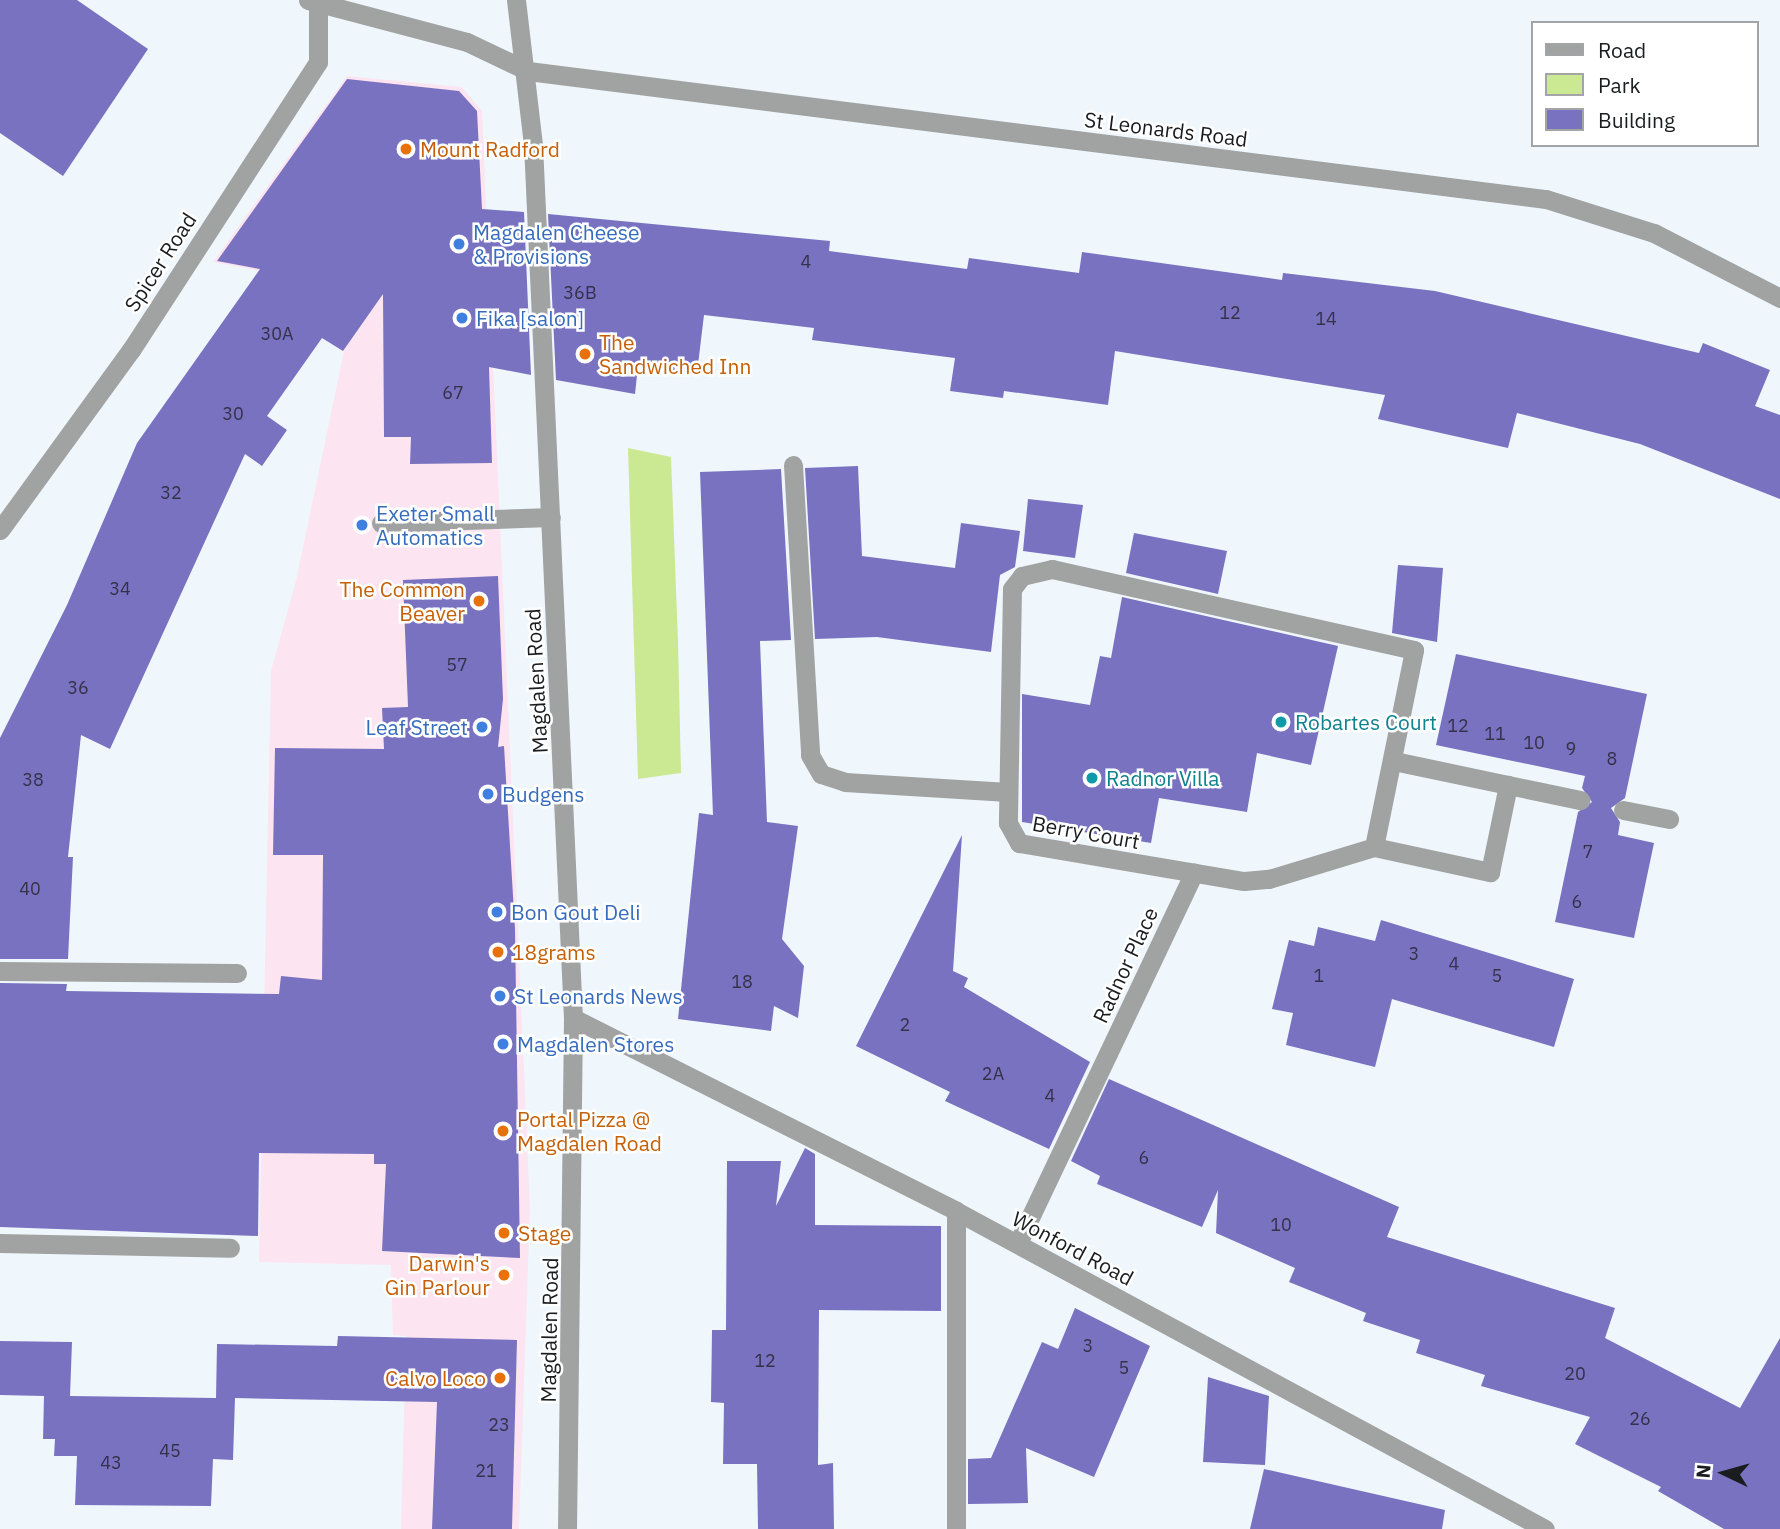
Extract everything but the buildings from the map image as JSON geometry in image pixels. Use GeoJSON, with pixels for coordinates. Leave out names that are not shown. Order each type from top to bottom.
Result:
{"type":"FeatureCollection","features":[{"type":"Feature","properties":{"kind":"street","name":"Magdalen Road"},"geometry":{"type":"LineString","coordinates":[[516,0],[528,71],[573,1018],[567,1529]]}},
{"type":"Feature","properties":{"kind":"street","name":"St Leonards Road"},"geometry":{"type":"LineString","coordinates":[[313,2],[467,42],[528,71],[1546,199],[1654,233],[1780,298]]}},
{"type":"Feature","properties":{"kind":"street","name":"Spicer Road"},"geometry":{"type":"LineString","coordinates":[[0,530],[131,350],[318,62],[313,2]]}},
{"type":"Feature","properties":{"kind":"street"},"geometry":{"type":"LineString","coordinates":[[793,465],[810,755],[821,774],[845,782],[1008,792]]}},
{"type":"Feature","properties":{"kind":"street"},"geometry":{"type":"LineString","coordinates":[[381,523],[551,517]]}},
{"type":"Feature","properties":{"kind":"street","name":"Berry Court"},"geometry":{"type":"LineString","coordinates":[[1194,873],[1029,847],[1011,834],[1008,792],[1008,604],[1021,576],[1036,569],[1414,650],[1394,761]]}},
{"type":"Feature","properties":{"kind":"street"},"geometry":{"type":"LineString","coordinates":[[1374,847],[1394,761],[1580,800]]}},
{"type":"Feature","properties":{"kind":"street"},"geometry":{"type":"LineString","coordinates":[[1194,873],[1256,882],[1374,847],[1490,872],[1508,785]]}},
{"type":"Feature","properties":{"kind":"street"},"geometry":{"type":"LineString","coordinates":[[1623,810],[1669,819]]}},
{"type":"Feature","properties":{"kind":"street","name":"Radnor Place"},"geometry":{"type":"LineString","coordinates":[[1017,1244],[1194,873]]}},
{"type":"Feature","properties":{"kind":"street"},"geometry":{"type":"LineString","coordinates":[[0,971],[237,973]]}},
{"type":"Feature","properties":{"kind":"street","name":"Wonford Road"},"geometry":{"type":"LineString","coordinates":[[573,1018],[956,1211],[1545,1529]]}},
{"type":"Feature","properties":{"kind":"street"},"geometry":{"type":"LineString","coordinates":[[956,1211],[956,1529]]}},
{"type":"Feature","properties":{"kind":"street"},"geometry":{"type":"LineString","coordinates":[[0,1243],[230,1248]]}},
{"type":"Feature","properties":{"kind":"shaded area"},"geometry":{"type":"Polygon","coordinates":[[[347,76],[462,87],[482,111],[530,1208],[519,1529],[401,1529],[406,1336],[393,1335],[391,1265],[259,1262],[271,671],[296,581],[357,289],[213,262],[347,76]]]}},
{"type":"Feature","properties":{"kind":"green space"},"geometry":{"type":"Polygon","coordinates":[[[628,448],[671,457],[678,642],[681,773],[638,779],[628,448]]]}},
{"type":"Feature","properties":{"kind":"place","name":"Mount Radford"},"geometry":{"type":"Point","coordinates":[406,149]}},
{"type":"Feature","properties":{"kind":"place","name":"Magdalen Cheese & Provisions"},"geometry":{"type":"Point","coordinates":[459,244]}},
{"type":"Feature","properties":{"kind":"place","name":"Fika [salon]"},"geometry":{"type":"Point","coordinates":[462,318]}},
{"type":"Feature","properties":{"kind":"place","name":"The Sandwiched Inn"},"geometry":{"type":"Point","coordinates":[585,354]}},
{"type":"Feature","properties":{"kind":"place","name":"Exeter Small Automatics"},"geometry":{"type":"Point","coordinates":[362,525]}},
{"type":"Feature","properties":{"kind":"place","name":"The Common Beaver"},"geometry":{"type":"Point","coordinates":[479,601]}},
{"type":"Feature","properties":{"kind":"place","name":"Robartes Court"},"geometry":{"type":"Point","coordinates":[1281,722]}},
{"type":"Feature","properties":{"kind":"place","name":"Leaf Street"},"geometry":{"type":"Point","coordinates":[482,727]}},
{"type":"Feature","properties":{"kind":"place","name":"Radnor Villa"},"geometry":{"type":"Point","coordinates":[1092,778]}},
{"type":"Feature","properties":{"kind":"place","name":"Budgens"},"geometry":{"type":"Point","coordinates":[488,794]}},
{"type":"Feature","properties":{"kind":"place","name":"Bon Gout Deli"},"geometry":{"type":"Point","coordinates":[497,912]}},
{"type":"Feature","properties":{"kind":"place","name":"18grams"},"geometry":{"type":"Point","coordinates":[498,952]}},
{"type":"Feature","properties":{"kind":"place","name":"St Leonards News"},"geometry":{"type":"Point","coordinates":[500,996]}},
{"type":"Feature","properties":{"kind":"place","name":"Magdalen Stores"},"geometry":{"type":"Point","coordinates":[503,1044]}},
{"type":"Feature","properties":{"kind":"place","name":"Portal Pizza @ Magdalen Road"},"geometry":{"type":"Point","coordinates":[503,1131]}},
{"type":"Feature","properties":{"kind":"place","name":"Stage"},"geometry":{"type":"Point","coordinates":[504,1233]}},
{"type":"Feature","properties":{"kind":"place","name":"Darwin's Gin Parlour"},"geometry":{"type":"Point","coordinates":[504,1275]}},
{"type":"Feature","properties":{"kind":"place","name":"Calvo Loco"},"geometry":{"type":"Point","coordinates":[500,1378]}}]}
